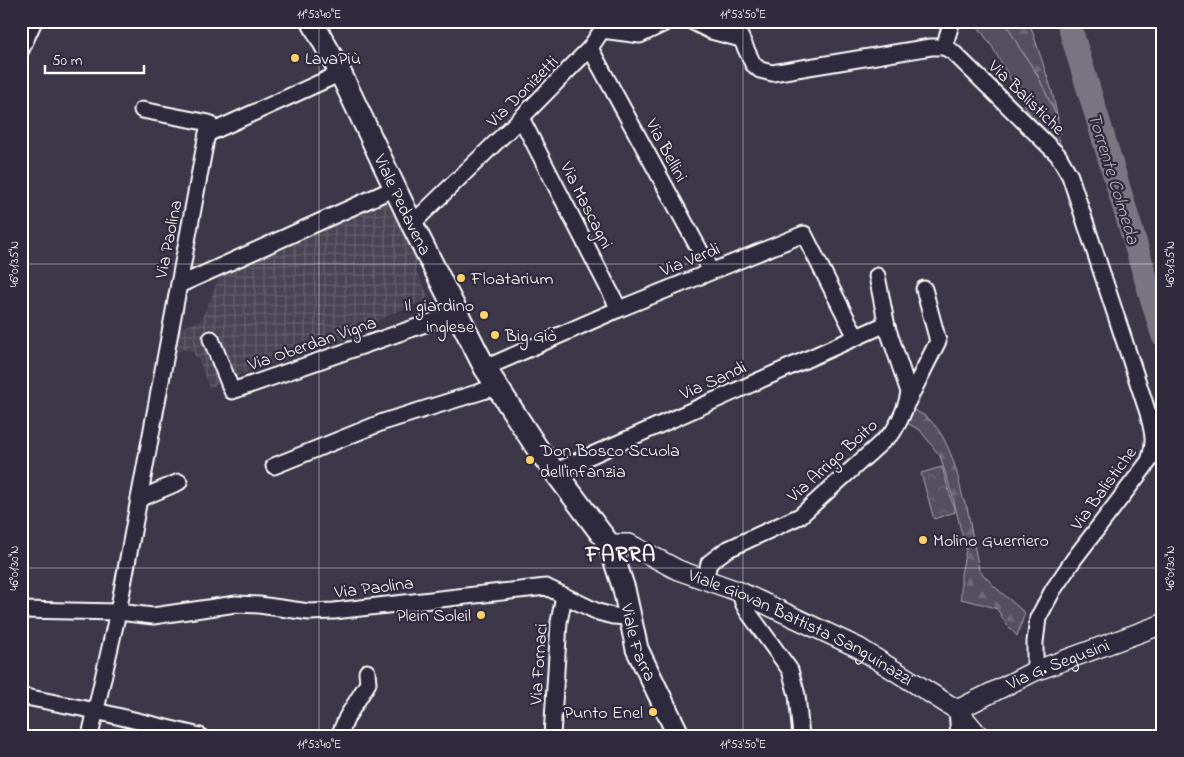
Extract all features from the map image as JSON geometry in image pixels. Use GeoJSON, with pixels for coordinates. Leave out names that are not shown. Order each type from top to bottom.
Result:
{"type":"FeatureCollection","features":[{"type":"Feature","properties":{"kind":"main road","name":"Viale Pedavena"},"geometry":{"type":"LineString","coordinates":[[312,21],[341,73],[412,224],[485,368],[537,448],[609,544]]}},
{"type":"Feature","properties":{"kind":"main road","name":"Viale Farra"},"geometry":{"type":"LineString","coordinates":[[609,544],[621,577],[637,649],[678,736]]}},
{"type":"Feature","properties":{"kind":"street"},"geometry":{"type":"LineString","coordinates":[[21,50],[34,21]]}},
{"type":"Feature","properties":{"kind":"street","name":"Via Donizetti"},"geometry":{"type":"LineString","coordinates":[[412,224],[590,48],[602,30],[640,36],[669,21]]}},
{"type":"Feature","properties":{"kind":"street"},"geometry":{"type":"LineString","coordinates":[[691,21],[711,31],[741,38]]}},
{"type":"Feature","properties":{"kind":"street"},"geometry":{"type":"LineString","coordinates":[[733,21],[753,64],[760,70],[772,73],[930,47],[944,47],[952,21]]}},
{"type":"Feature","properties":{"kind":"street","name":"Via Balistiche"},"geometry":{"type":"LineString","coordinates":[[944,47],[953,52],[1036,131],[1058,155],[1070,176],[1153,433],[1154,446],[1149,461],[1074,559],[1053,590],[1038,618],[1035,642],[1035,671]]}},
{"type":"Feature","properties":{"kind":"street","name":"Via Bellini"},"geometry":{"type":"LineString","coordinates":[[590,48],[711,271]]}},
{"type":"Feature","properties":{"kind":"street"},"geometry":{"type":"LineString","coordinates":[[207,134],[341,73]]}},
{"type":"Feature","properties":{"kind":"street"},"geometry":{"type":"LineString","coordinates":[[142,110],[209,123],[207,134]]}},
{"type":"Feature","properties":{"kind":"street","name":"Via Mascagni"},"geometry":{"type":"LineString","coordinates":[[521,118],[619,309]]}},
{"type":"Feature","properties":{"kind":"street","name":"Via Paolina"},"geometry":{"type":"LineString","coordinates":[[118,612],[207,134]]}},
{"type":"Feature","properties":{"kind":"street"},"geometry":{"type":"LineString","coordinates":[[179,285],[395,188]]}},
{"type":"Feature","properties":{"kind":"street","name":"Via Verdi"},"geometry":{"type":"LineString","coordinates":[[485,368],[619,309],[804,234],[856,337]]}},
{"type":"Feature","properties":{"kind":"street","name":"Via Arrigo Boito"},"geometry":{"type":"LineString","coordinates":[[877,276],[887,328],[909,392],[906,407]]}},
{"type":"Feature","properties":{"kind":"street","name":"Via Arrigo Boito"},"geometry":{"type":"LineString","coordinates":[[705,580],[709,563],[726,550],[800,516],[893,432],[902,418],[938,341],[924,289]]}},
{"type":"Feature","properties":{"kind":"street","name":"Via Oberdan Vigna"},"geometry":{"type":"LineString","coordinates":[[212,339],[232,391],[457,314]]}},
{"type":"Feature","properties":{"kind":"street","name":"Via Sandi"},"geometry":{"type":"LineString","coordinates":[[556,471],[856,337],[887,328]]}},
{"type":"Feature","properties":{"kind":"street"},"geometry":{"type":"LineString","coordinates":[[274,466],[383,422],[496,387]]}},
{"type":"Feature","properties":{"kind":"street"},"geometry":{"type":"LineString","coordinates":[[139,499],[179,482]]}},
{"type":"Feature","properties":{"kind":"street","name":"Viale Giovan Battista Sanguinazzi"},"geometry":{"type":"LineString","coordinates":[[609,544],[629,544],[678,570],[740,592],[859,648],[957,710],[979,736]]}},
{"type":"Feature","properties":{"kind":"street","name":"Via Paolina"},"geometry":{"type":"LineString","coordinates":[[21,610],[118,612],[153,616],[236,604],[259,605],[309,612],[334,611],[546,587],[598,612],[613,616],[630,617]]}},
{"type":"Feature","properties":{"kind":"street"},"geometry":{"type":"LineString","coordinates":[[740,592],[748,612],[790,670],[797,695],[801,736]]}},
{"type":"Feature","properties":{"kind":"street","name":"Via Fornaci"},"geometry":{"type":"LineString","coordinates":[[552,736],[559,622],[564,596]]}},
{"type":"Feature","properties":{"kind":"street"},"geometry":{"type":"LineString","coordinates":[[90,736],[118,612]]}},
{"type":"Feature","properties":{"kind":"street","name":"Via G. Segusini"},"geometry":{"type":"LineString","coordinates":[[957,710],[1035,671],[1163,624]]}},
{"type":"Feature","properties":{"kind":"street"},"geometry":{"type":"LineString","coordinates":[[339,736],[347,717],[368,683],[367,672]]}},
{"type":"Feature","properties":{"kind":"street"},"geometry":{"type":"LineString","coordinates":[[21,696],[96,711],[200,736]]}},
{"type":"Feature","properties":{"kind":"street"},"geometry":{"type":"LineString","coordinates":[[957,710],[959,736]]}},
{"type":"Feature","properties":{"kind":"shaded area"},"geometry":{"type":"Polygon","coordinates":[[[386,193],[417,260],[416,270],[430,299],[388,315],[358,336],[244,373],[209,388],[198,359],[191,351],[184,350],[162,357],[165,335],[201,320],[227,259],[386,193]]]}},
{"type":"Feature","properties":{"kind":"green space"},"geometry":{"type":"Polygon","coordinates":[[[974,21],[1005,21],[1052,104],[1058,120],[1060,145],[1036,126],[993,48],[974,21]]]}},
{"type":"Feature","properties":{"kind":"green space"},"geometry":{"type":"Polygon","coordinates":[[[1005,21],[1029,21],[1052,91],[1058,119],[1037,74],[1005,21]]]}},
{"type":"Feature","properties":{"kind":"green space"},"geometry":{"type":"Polygon","coordinates":[[[911,408],[934,424],[951,454],[962,496],[967,507],[979,570],[1025,613],[1017,636],[997,609],[961,599],[961,574],[966,550],[952,494],[940,456],[920,430],[903,421],[911,408]]]}},
{"type":"Feature","properties":{"kind":"green space"},"geometry":{"type":"Polygon","coordinates":[[[942,467],[955,512],[934,519],[921,473],[942,467]]]}},
{"type":"Feature","properties":{"kind":"waterway","name":"Torrente Colmeda"},"geometry":{"type":"LineString","coordinates":[[1068,21],[1163,335]]}},
{"type":"Feature","properties":{"kind":"place","name":"LavaPiù"},"geometry":{"type":"Point","coordinates":[295,58]}},
{"type":"Feature","properties":{"kind":"place","name":"Floatarium"},"geometry":{"type":"Point","coordinates":[461,278]}},
{"type":"Feature","properties":{"kind":"place","name":"Il giardino inglese"},"geometry":{"type":"Point","coordinates":[484,315]}},
{"type":"Feature","properties":{"kind":"place","name":"Big Giò"},"geometry":{"type":"Point","coordinates":[495,335]}},
{"type":"Feature","properties":{"kind":"place","name":"Don Bosco Scuola dell'infanzia"},"geometry":{"type":"Point","coordinates":[530,460]}},
{"type":"Feature","properties":{"kind":"place","name":"Molino Guerriero"},"geometry":{"type":"Point","coordinates":[923,540]}},
{"type":"Feature","properties":{"kind":"place","name":"Plein Soleil"},"geometry":{"type":"Point","coordinates":[481,615]}},
{"type":"Feature","properties":{"kind":"place","name":"Punto Enel"},"geometry":{"type":"Point","coordinates":[653,712]}},
{"type":"Feature","properties":{"kind":"district","name":"FARRA"},"geometry":{"type":"Point","coordinates":[621,553]}}]}
